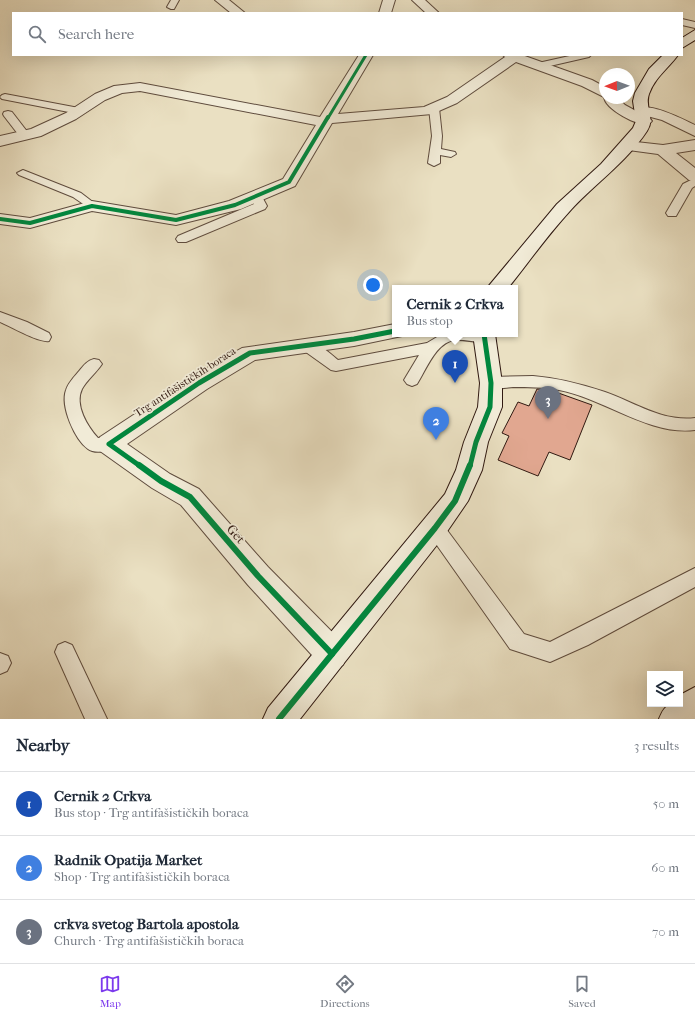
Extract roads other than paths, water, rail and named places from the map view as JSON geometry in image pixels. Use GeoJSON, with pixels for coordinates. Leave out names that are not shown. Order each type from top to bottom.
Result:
{"type":"FeatureCollection","features":[{"type":"Feature","properties":{"kind":"street"},"geometry":{"type":"LineString","coordinates":[[221,0],[238,12]]}},
{"type":"Feature","properties":{"kind":"street"},"geometry":{"type":"LineString","coordinates":[[386,12],[387,2],[389,0]]}},
{"type":"Feature","properties":{"kind":"street"},"geometry":{"type":"LineString","coordinates":[[418,0],[432,12]]}},
{"type":"Feature","properties":{"kind":"street"},"geometry":{"type":"LineString","coordinates":[[683,43],[695,34]]}},
{"type":"Feature","properties":{"kind":"street"},"geometry":{"type":"LineString","coordinates":[[0,219],[30,223],[92,206],[176,220],[235,205],[289,182],[365,56]]}},
{"type":"Feature","properties":{"kind":"street"},"geometry":{"type":"LineString","coordinates":[[0,141],[36,134],[78,112],[100,97],[119,89],[140,87],[325,121],[427,111],[452,100],[513,56],[587,83],[599,90]]}},
{"type":"Feature","properties":{"kind":"street"},"geometry":{"type":"LineString","coordinates":[[499,285],[563,208],[607,168],[640,130],[643,116],[640,102],[646,84],[654,72],[670,56]]}},
{"type":"Feature","properties":{"kind":"street"},"geometry":{"type":"LineString","coordinates":[[616,104],[620,108],[643,116],[667,117],[695,131]]}},
{"type":"Feature","properties":{"kind":"street"},"geometry":{"type":"LineString","coordinates":[[627,146],[663,150],[695,145]]}},
{"type":"Feature","properties":{"kind":"street"},"geometry":{"type":"LineString","coordinates":[[663,150],[695,176]]}},
{"type":"Feature","properties":{"kind":"street","name":"Trg antifašističkih boraca"},"geometry":{"type":"LineString","coordinates":[[109,444],[199,383],[250,353],[308,346],[392,332]]}},
{"type":"Feature","properties":{"kind":"street"},"geometry":{"type":"LineString","coordinates":[[279,719],[435,528],[455,501],[468,470],[476,442],[490,407],[491,384],[484,337]]}},
{"type":"Feature","properties":{"kind":"street","name":"Get"},"geometry":{"type":"LineString","coordinates":[[109,444],[162,481],[190,497],[258,576],[332,654]]}},
{"type":"Feature","properties":{"kind":"street"},"geometry":{"type":"LineString","coordinates":[[675,719],[695,703]]}},
{"type":"Feature","properties":{"kind":"lane"},"geometry":{"type":"LineString","coordinates":[[683,22],[695,25]]}},
{"type":"Feature","properties":{"kind":"lane"},"geometry":{"type":"LineString","coordinates":[[541,66],[582,56]]}},
{"type":"Feature","properties":{"kind":"lane"},"geometry":{"type":"LineString","coordinates":[[5,97],[78,112]]}},
{"type":"Feature","properties":{"kind":"lane"},"geometry":{"type":"LineString","coordinates":[[434,108],[437,136],[434,163]]}},
{"type":"Feature","properties":{"kind":"lane"},"geometry":{"type":"LineString","coordinates":[[8,114],[25,136]]}},
{"type":"Feature","properties":{"kind":"lane"},"geometry":{"type":"LineString","coordinates":[[435,151],[451,154]]}},
{"type":"Feature","properties":{"kind":"lane"},"geometry":{"type":"LineString","coordinates":[[23,173],[77,195],[92,206]]}},
{"type":"Feature","properties":{"kind":"lane"},"geometry":{"type":"LineString","coordinates":[[672,213],[687,186],[695,181]]}},
{"type":"Feature","properties":{"kind":"lane"},"geometry":{"type":"LineString","coordinates":[[182,239],[262,206],[256,196]]}},
{"type":"Feature","properties":{"kind":"lane"},"geometry":{"type":"LineString","coordinates":[[0,317],[22,325],[44,337]]}},
{"type":"Feature","properties":{"kind":"lane"},"geometry":{"type":"LineString","coordinates":[[308,346],[336,366],[431,346],[447,337]]}},
{"type":"Feature","properties":{"kind":"lane"},"geometry":{"type":"LineString","coordinates":[[412,380],[431,346]]}},
{"type":"Feature","properties":{"kind":"lane"},"geometry":{"type":"LineString","coordinates":[[94,364],[73,391],[74,413],[87,438],[94,445],[109,444]]}},
{"type":"Feature","properties":{"kind":"lane"},"geometry":{"type":"LineString","coordinates":[[491,384],[522,380],[559,385],[599,396],[647,416],[674,423],[695,424]]}},
{"type":"Feature","properties":{"kind":"lane"},"geometry":{"type":"LineString","coordinates":[[435,528],[518,642],[550,652],[581,638],[695,577]]}},
{"type":"Feature","properties":{"kind":"lane"},"geometry":{"type":"LineString","coordinates":[[65,652],[96,719]]}},
{"type":"Feature","properties":{"kind":"place","name":"Cernik 2 Crkva"},"geometry":{"type":"Point","coordinates":[455,383]}},
{"type":"Feature","properties":{"kind":"place","name":"crkva svetog Bartola apostola"},"geometry":{"type":"Point","coordinates":[548,419]}},
{"type":"Feature","properties":{"kind":"place","name":"Radnik Opatija Market"},"geometry":{"type":"Point","coordinates":[436,440]}}]}
